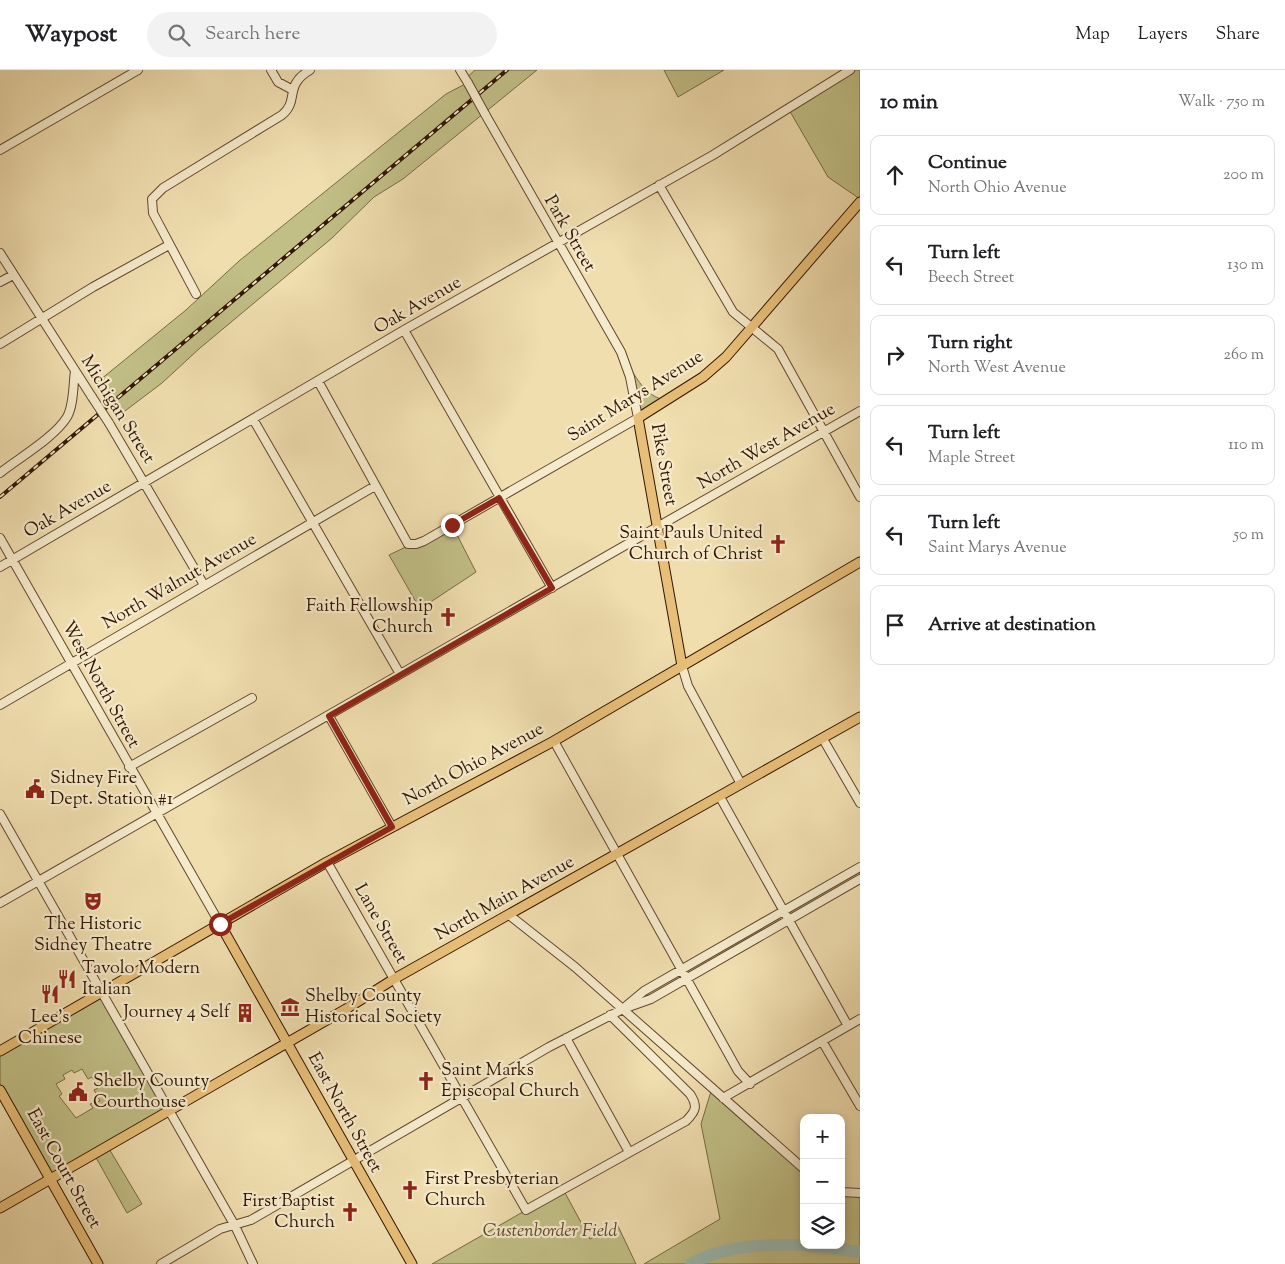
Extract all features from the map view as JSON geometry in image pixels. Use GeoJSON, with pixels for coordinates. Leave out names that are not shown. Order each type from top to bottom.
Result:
{"type":"FeatureCollection","features":[{"type":"Feature","properties":{"kind":"main road","name":"Saint Marys Avenue"},"geometry":{"type":"LineString","coordinates":[[638,418],[703,377],[726,357],[860,202]]}},
{"type":"Feature","properties":{"kind":"main road","name":"Pike Street"},"geometry":{"type":"LineString","coordinates":[[638,418],[682,666]]}},
{"type":"Feature","properties":{"kind":"main road","name":"North Ohio Avenue"},"geometry":{"type":"LineString","coordinates":[[0,1051],[327,862],[554,741],[860,562]]}},
{"type":"Feature","properties":{"kind":"main road","name":"North Main Avenue"},"geometry":{"type":"LineString","coordinates":[[0,1208],[286,1044],[394,979],[860,717]]}},
{"type":"Feature","properties":{"kind":"main road","name":"East North Street"},"geometry":{"type":"LineString","coordinates":[[220,924],[286,1044],[412,1264]]}},
{"type":"Feature","properties":{"kind":"main road","name":"East Court Street"},"geometry":{"type":"LineString","coordinates":[[0,1090],[98,1264]]}},
{"type":"Feature","properties":{"kind":"street"},"geometry":{"type":"LineString","coordinates":[[0,150],[138,70]]}},
{"type":"Feature","properties":{"kind":"street"},"geometry":{"type":"LineString","coordinates":[[271,70],[278,82],[291,89]]}},
{"type":"Feature","properties":{"kind":"street"},"geometry":{"type":"LineString","coordinates":[[196,294],[153,213],[152,199],[154,194],[282,115],[291,102],[291,89],[299,76],[310,70]]}},
{"type":"Feature","properties":{"kind":"street","name":"Park Street"},"geometry":{"type":"LineString","coordinates":[[460,70],[621,352],[630,377],[638,418]]}},
{"type":"Feature","properties":{"kind":"street","name":"Oak Avenue"},"geometry":{"type":"LineString","coordinates":[[0,567],[404,330],[659,185],[850,70]]}},
{"type":"Feature","properties":{"kind":"street"},"geometry":{"type":"LineString","coordinates":[[659,185],[733,312],[778,349],[860,497]]}},
{"type":"Feature","properties":{"kind":"street"},"geometry":{"type":"LineString","coordinates":[[0,344],[169,245]]}},
{"type":"Feature","properties":{"kind":"street","name":"Michigan Street"},"geometry":{"type":"LineString","coordinates":[[0,253],[40,319],[109,423],[204,585]]}},
{"type":"Feature","properties":{"kind":"street"},"geometry":{"type":"LineString","coordinates":[[0,282],[13,275]]}},
{"type":"Feature","properties":{"kind":"street"},"geometry":{"type":"LineString","coordinates":[[404,330],[552,588]]}},
{"type":"Feature","properties":{"kind":"street"},"geometry":{"type":"LineString","coordinates":[[0,473],[50,434],[67,417],[75,370]]}},
{"type":"Feature","properties":{"kind":"street"},"geometry":{"type":"LineString","coordinates":[[318,381],[375,486]]}},
{"type":"Feature","properties":{"kind":"street","name":"North West Avenue"},"geometry":{"type":"LineString","coordinates":[[0,903],[860,411]]}},
{"type":"Feature","properties":{"kind":"street","name":"Saint Marys Avenue"},"geometry":{"type":"LineString","coordinates":[[375,486],[408,544],[416,544],[638,418]]}},
{"type":"Feature","properties":{"kind":"street"},"geometry":{"type":"LineString","coordinates":[[253,419],[400,674]]}},
{"type":"Feature","properties":{"kind":"street","name":"North Walnut Avenue"},"geometry":{"type":"LineString","coordinates":[[0,705],[375,486]]}},
{"type":"Feature","properties":{"kind":"street","name":"West North Street"},"geometry":{"type":"LineString","coordinates":[[0,538],[220,924]]}},
{"type":"Feature","properties":{"kind":"street"},"geometry":{"type":"LineString","coordinates":[[682,666],[692,694],[741,784]]}},
{"type":"Feature","properties":{"kind":"street"},"geometry":{"type":"LineString","coordinates":[[129,767],[252,698]]}},
{"type":"Feature","properties":{"kind":"street"},"geometry":{"type":"LineString","coordinates":[[329,716],[392,827]]}},
{"type":"Feature","properties":{"kind":"street"},"geometry":{"type":"LineString","coordinates":[[823,738],[860,804]]}},
{"type":"Feature","properties":{"kind":"street"},"geometry":{"type":"LineString","coordinates":[[554,741],[616,854],[683,969],[738,1071],[750,1084]]}},
{"type":"Feature","properties":{"kind":"street"},"geometry":{"type":"LineString","coordinates":[[720,797],[790,919],[848,1026]]}},
{"type":"Feature","properties":{"kind":"street"},"geometry":{"type":"LineString","coordinates":[[0,814],[167,1111],[235,1226],[253,1264]]}},
{"type":"Feature","properties":{"kind":"street","name":"Lane Street"},"geometry":{"type":"LineString","coordinates":[[327,862],[526,1210],[629,1152]]}},
{"type":"Feature","properties":{"kind":"street"},"geometry":{"type":"LineString","coordinates":[[623,1009],[644,990],[860,867]]}},
{"type":"Feature","properties":{"kind":"street"},"geometry":{"type":"LineString","coordinates":[[161,1264],[220,1229],[252,1220],[566,1038],[623,1009],[651,999],[860,879]]}},
{"type":"Feature","properties":{"kind":"street"},"geometry":{"type":"LineString","coordinates":[[508,915],[623,1009],[800,1165]]}},
{"type":"Feature","properties":{"kind":"street"},"geometry":{"type":"LineString","coordinates":[[566,1038],[629,1152],[686,1121],[695,1112],[696,1104],[690,1094],[610,1015]]}},
{"type":"Feature","properties":{"kind":"street"},"geometry":{"type":"LineString","coordinates":[[723,1098],[860,1019]]}},
{"type":"Feature","properties":{"kind":"street"},"geometry":{"type":"LineString","coordinates":[[822,1041],[860,1106]]}},
{"type":"Feature","properties":{"kind":"street"},"geometry":{"type":"LineString","coordinates":[[845,1192],[860,1193]]}},
{"type":"Feature","properties":{"kind":"green space"},"geometry":{"type":"Polygon","coordinates":[[[475,70],[537,70],[403,179],[374,197],[332,238],[200,348],[162,383],[117,417],[95,384],[186,310],[239,261],[446,94],[467,83],[465,79],[475,70]]]}},
{"type":"Feature","properties":{"kind":"green space"},"geometry":{"type":"Polygon","coordinates":[[[664,70],[724,70],[678,97],[664,70]]]}},
{"type":"Feature","properties":{"kind":"green space"},"geometry":{"type":"Polygon","coordinates":[[[850,70],[860,70],[860,199],[828,177],[788,108],[850,70]]]}},
{"type":"Feature","properties":{"kind":"green space"},"geometry":{"type":"Polygon","coordinates":[[[621,352],[634,375],[645,389],[659,398],[667,400],[638,418],[621,352]]]}},
{"type":"Feature","properties":{"kind":"green space"},"geometry":{"type":"Polygon","coordinates":[[[452,525],[476,572],[420,609],[389,555],[452,525]]]}},
{"type":"Feature","properties":{"kind":"green space"},"geometry":{"type":"Polygon","coordinates":[[[860,867],[860,879],[688,978],[623,1009],[644,991],[860,867]]]}},
{"type":"Feature","properties":{"kind":"green space"},"geometry":{"type":"Polygon","coordinates":[[[101,994],[167,1111],[108,1147],[142,1204],[127,1213],[94,1154],[50,1179],[0,1090],[0,1051],[101,994]],[[82,1069],[74,1073],[72,1070],[63,1075],[65,1079],[56,1084],[62,1094],[59,1096],[76,1118],[93,1108],[90,1104],[100,1101],[94,1090],[98,1088],[92,1077],[88,1079],[82,1069]]]}},
{"type":"Feature","properties":{"kind":"green space"},"geometry":{"type":"Polygon","coordinates":[[[712,1088],[800,1165],[800,1249],[845,1249],[845,1192],[860,1193],[860,1264],[644,1264],[720,1219],[701,1124],[712,1088]]]}},
{"type":"Feature","properties":{"kind":"green space","name":"Custenborder Field"},"geometry":{"type":"Polygon","coordinates":[[[563,1189],[590,1239],[617,1224],[636,1264],[432,1264],[563,1189]]]}},
{"type":"Feature","properties":{"kind":"waterway"},"geometry":{"type":"LineString","coordinates":[[691,1264],[731,1249],[800,1245]]}},
{"type":"Feature","properties":{"kind":"waterway"},"geometry":{"type":"LineString","coordinates":[[836,1249],[860,1252]]}},
{"type":"Feature","properties":{"kind":"railway"},"geometry":{"type":"LineString","coordinates":[[0,497],[507,70]]}},
{"type":"Feature","properties":{"kind":"place","name":"Saint Pauls United Church of Christ"},"geometry":{"type":"Point","coordinates":[778,544]}},
{"type":"Feature","properties":{"kind":"place","name":"Faith Fellowship Church"},"geometry":{"type":"Point","coordinates":[448,617]}},
{"type":"Feature","properties":{"kind":"place","name":"Sidney Fire Dept. Station #1"},"geometry":{"type":"Point","coordinates":[35,789]}},
{"type":"Feature","properties":{"kind":"place","name":"The Historic Sidney Theatre"},"geometry":{"type":"Point","coordinates":[93,901]}},
{"type":"Feature","properties":{"kind":"place","name":"Tavolo Modern Italian"},"geometry":{"type":"Point","coordinates":[67,979]}},
{"type":"Feature","properties":{"kind":"place","name":"Lee's Chinese"},"geometry":{"type":"Point","coordinates":[50,994]}},
{"type":"Feature","properties":{"kind":"place","name":"Shelby County Historical Society"},"geometry":{"type":"Point","coordinates":[290,1007]}},
{"type":"Feature","properties":{"kind":"place","name":"Journey 4 Self"},"geometry":{"type":"Point","coordinates":[245,1013]}},
{"type":"Feature","properties":{"kind":"place","name":"Saint Marks Episcopal Church"},"geometry":{"type":"Point","coordinates":[426,1081]}},
{"type":"Feature","properties":{"kind":"place","name":"Shelby County Courthouse"},"geometry":{"type":"Point","coordinates":[78,1092]}},
{"type":"Feature","properties":{"kind":"place","name":"First Presbyterian Church"},"geometry":{"type":"Point","coordinates":[410,1190]}},
{"type":"Feature","properties":{"kind":"place","name":"First Baptist Church"},"geometry":{"type":"Point","coordinates":[350,1212]}},
{"type":"Feature","properties":{"kind":"route"},"geometry":{"type":"LineString","coordinates":[[220,924],[392,827],[329,716],[552,588],[499,498],[452,525]]}}]}
